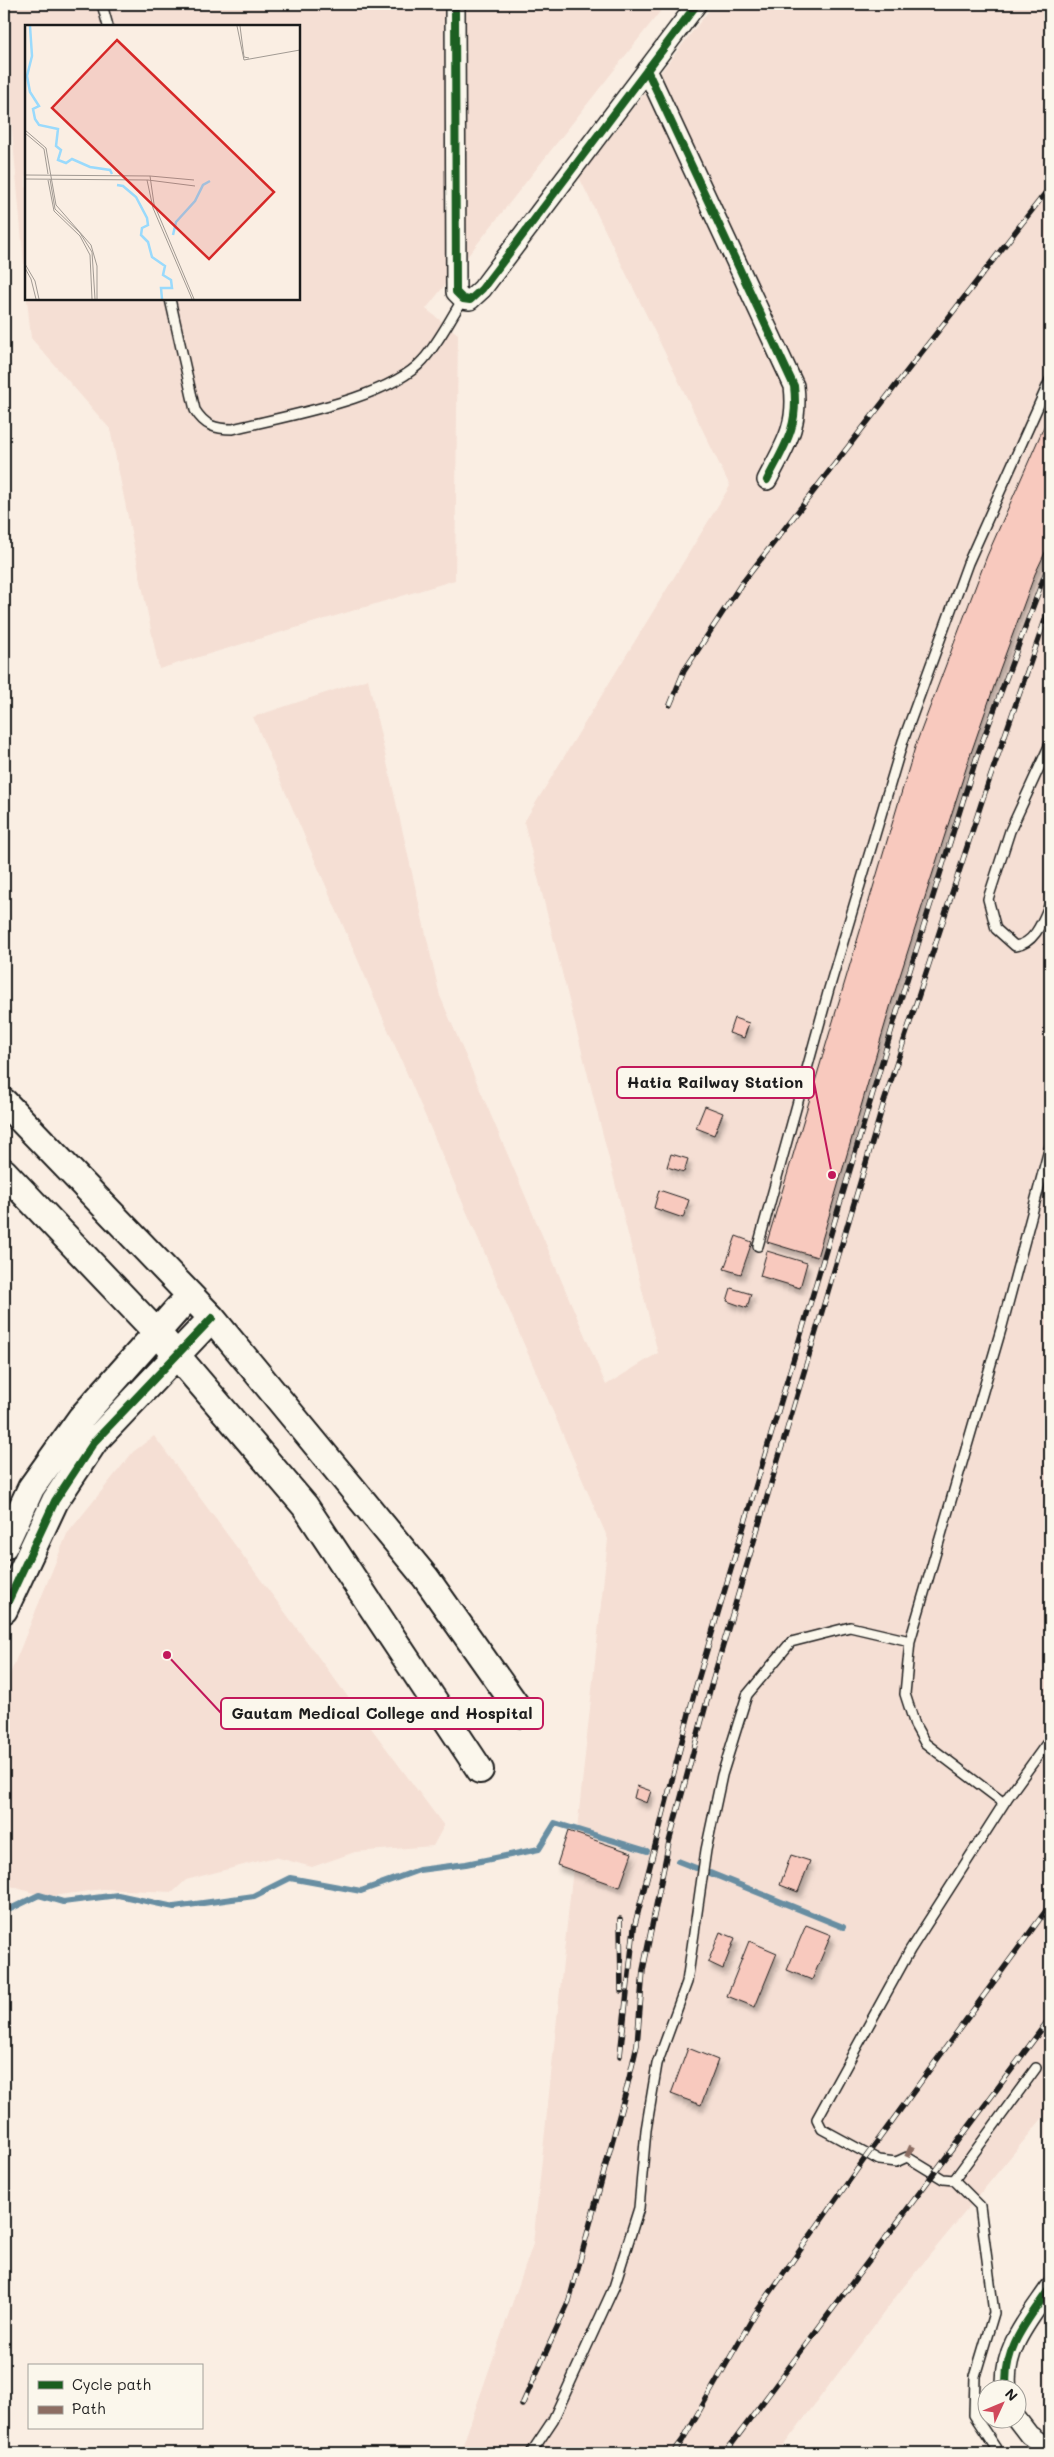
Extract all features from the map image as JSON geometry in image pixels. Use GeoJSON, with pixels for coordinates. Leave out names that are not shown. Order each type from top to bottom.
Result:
{"type":"FeatureCollection","features":[{"type":"Feature","properties":{"kind":"main road"},"geometry":{"type":"LineString","coordinates":[[4,1102],[212,1318],[426,1578],[522,1714]]}},
{"type":"Feature","properties":{"kind":"main road"},"geometry":{"type":"LineString","coordinates":[[4,1172],[176,1355],[305,1506],[480,1770]]}},
{"type":"Feature","properties":{"kind":"main road"},"geometry":{"type":"LineString","coordinates":[[4,1546],[31,1488],[82,1418],[190,1295]]}},
{"type":"Feature","properties":{"kind":"main road"},"geometry":{"type":"LineString","coordinates":[[4,1610],[55,1501],[94,1442],[212,1318]]}},
{"type":"Feature","properties":{"kind":"street"},"geometry":{"type":"LineString","coordinates":[[455,4],[456,292],[463,300],[470,300],[482,290],[697,4]]}},
{"type":"Feature","properties":{"kind":"street"},"geometry":{"type":"LineString","coordinates":[[647,70],[794,386],[797,404],[794,428],[767,480]]}},
{"type":"Feature","properties":{"kind":"street"},"geometry":{"type":"LineString","coordinates":[[1006,2380],[1014,2342],[1050,2288]]}},
{"type":"Feature","properties":{"kind":"street"},"geometry":{"type":"LineString","coordinates":[[1025,2430],[1050,2450]]}},
{"type":"Feature","properties":{"kind":"lane"},"geometry":{"type":"LineString","coordinates":[[104,8],[108,25]]}},
{"type":"Feature","properties":{"kind":"lane"},"geometry":{"type":"LineString","coordinates":[[170,300],[195,410],[202,420],[215,429],[233,430],[363,395],[407,374],[424,360],[463,300]]}},
{"type":"Feature","properties":{"kind":"lane"},"geometry":{"type":"LineString","coordinates":[[758,1246],[832,980],[903,742],[968,563],[1050,380]]}},
{"type":"Feature","properties":{"kind":"lane"},"geometry":{"type":"LineString","coordinates":[[1050,744],[1010,831],[988,899],[996,929],[1015,946],[1023,945],[1037,931],[1050,904]]}},
{"type":"Feature","properties":{"kind":"lane"},"geometry":{"type":"LineString","coordinates":[[1004,1803],[925,1743],[915,1725],[906,1694],[910,1641],[1002,1326],[1050,1146]]}},
{"type":"Feature","properties":{"kind":"lane"},"geometry":{"type":"LineString","coordinates":[[531,2453],[552,2420],[614,2287],[639,2208],[646,2130],[656,2064],[687,1982],[706,1850],[722,1775],[747,1695],[791,1642],[850,1627],[910,1641]]}},
{"type":"Feature","properties":{"kind":"lane"},"geometry":{"type":"LineString","coordinates":[[999,2453],[974,2415],[975,2376],[994,2313],[980,2206],[954,2180],[943,2179],[907,2157],[896,2162],[879,2160],[822,2129],[817,2119],[910,1950],[1004,1803],[1050,1739]]}},
{"type":"Feature","properties":{"kind":"lane"},"geometry":{"type":"LineString","coordinates":[[954,2180],[1036,2068]]}},
{"type":"Feature","properties":{"kind":"shaded area"},"geometry":{"type":"Polygon","coordinates":[[[4,4],[666,4],[426,309],[458,334],[455,580],[159,669],[110,429],[31,338],[27,300],[300,300],[300,25],[25,25],[25,275],[4,40],[4,4]]]}},
{"type":"Feature","properties":{"kind":"shaded area"},"geometry":{"type":"Polygon","coordinates":[[[714,4],[1050,4],[1050,2109],[901,2290],[778,2453],[460,2453],[533,2244],[608,1539],[253,717],[368,679],[440,996],[606,1385],[658,1353],[524,822],[730,486],[579,177],[714,4]]]}},
{"type":"Feature","properties":{"kind":"shaded area"},"geometry":{"type":"Polygon","coordinates":[[[154,1436],[444,1826],[433,1846],[355,1852],[312,1867],[275,1857],[186,1880],[173,1892],[103,1889],[46,1897],[4,1884],[4,1689],[67,1534],[133,1452],[154,1436]]]}},
{"type":"Feature","properties":{"kind":"building"},"geometry":{"type":"Polygon","coordinates":[[[1050,413],[1050,542],[1035,574],[971,753],[891,1004],[817,1257],[767,1242],[916,744],[987,556],[1050,413]]]}},
{"type":"Feature","properties":{"kind":"building"},"geometry":{"type":"Polygon","coordinates":[[[734,1018],[749,1023],[744,1038],[729,1033],[734,1018]]]}},
{"type":"Feature","properties":{"kind":"building"},"geometry":{"type":"Polygon","coordinates":[[[705,1106],[723,1113],[714,1135],[696,1128],[705,1106]]]}},
{"type":"Feature","properties":{"kind":"building"},"geometry":{"type":"Polygon","coordinates":[[[671,1154],[688,1159],[684,1172],[667,1167],[671,1154]]]}},
{"type":"Feature","properties":{"kind":"building"},"geometry":{"type":"Polygon","coordinates":[[[659,1190],[689,1200],[683,1218],[654,1208],[659,1190]]]}},
{"type":"Feature","properties":{"kind":"building"},"geometry":{"type":"Polygon","coordinates":[[[736,1236],[752,1242],[741,1274],[724,1269],[736,1236]]]}},
{"type":"Feature","properties":{"kind":"building"},"geometry":{"type":"Polygon","coordinates":[[[767,1251],[807,1263],[800,1288],[760,1276],[767,1251]]]}},
{"type":"Feature","properties":{"kind":"building"},"geometry":{"type":"Polygon","coordinates":[[[731,1288],[751,1294],[747,1308],[727,1301],[731,1288]]]}},
{"type":"Feature","properties":{"kind":"building"},"geometry":{"type":"Polygon","coordinates":[[[637,1786],[651,1791],[647,1803],[634,1798],[637,1786]]]}},
{"type":"Feature","properties":{"kind":"building"},"geometry":{"type":"Polygon","coordinates":[[[568,1831],[632,1853],[620,1887],[557,1865],[568,1831]]]}},
{"type":"Feature","properties":{"kind":"building"},"geometry":{"type":"Polygon","coordinates":[[[791,1855],[810,1861],[798,1892],[780,1885],[791,1855]]]}},
{"type":"Feature","properties":{"kind":"building"},"geometry":{"type":"Polygon","coordinates":[[[806,1925],[831,1935],[812,1980],[787,1970],[806,1925]]]}},
{"type":"Feature","properties":{"kind":"building"},"geometry":{"type":"Polygon","coordinates":[[[720,1932],[735,1938],[723,1969],[708,1962],[720,1932]]]}},
{"type":"Feature","properties":{"kind":"building"},"geometry":{"type":"Polygon","coordinates":[[[749,1941],[777,1953],[755,2007],[727,1996],[749,1941]]]}},
{"type":"Feature","properties":{"kind":"building"},"geometry":{"type":"Polygon","coordinates":[[[688,2048],[718,2060],[701,2105],[671,2094],[688,2048]]]}},
{"type":"Feature","properties":{"kind":"waterway"},"geometry":{"type":"LineString","coordinates":[[4,1912],[39,1895],[63,1902],[118,1895],[174,1907],[254,1896],[290,1878],[361,1891],[419,1870],[466,1864],[539,1849],[555,1823],[647,1851]]}},
{"type":"Feature","properties":{"kind":"waterway"},"geometry":{"type":"LineString","coordinates":[[678,1861],[696,1868]]}},
{"type":"Feature","properties":{"kind":"waterway"},"geometry":{"type":"LineString","coordinates":[[710,1873],[843,1927]]}},
{"type":"Feature","properties":{"kind":"railway"},"geometry":{"type":"LineString","coordinates":[[670,705],[684,671],[740,586],[1050,187]]}},
{"type":"Feature","properties":{"kind":"railway"},"geometry":{"type":"LineString","coordinates":[[620,2056],[634,1928],[695,1690],[899,1005],[977,756],[1050,561]]}},
{"type":"Feature","properties":{"kind":"railway"},"geometry":{"type":"LineString","coordinates":[[522,2405],[569,2301],[627,2087],[637,2045],[643,1970],[669,1842],[711,1686],[884,1102],[982,801],[1050,606]]}},
{"type":"Feature","properties":{"kind":"railway"},"geometry":{"type":"LineString","coordinates":[[673,2453],[682,2441],[755,2314],[868,2154],[1050,1905]]}},
{"type":"Feature","properties":{"kind":"railway"},"geometry":{"type":"LineString","coordinates":[[620,1919],[621,1991]]}},
{"type":"Feature","properties":{"kind":"railway"},"geometry":{"type":"LineString","coordinates":[[725,2453],[1050,2018]]}},
{"type":"Feature","properties":{"kind":"marked path"},"geometry":{"type":"LineString","coordinates":[[907,2157],[913,2144]]}},
{"type":"Feature","properties":{"kind":"cycle path"},"geometry":{"type":"LineString","coordinates":[[455,4],[456,292],[463,299],[470,300],[482,289],[697,4]]}},
{"type":"Feature","properties":{"kind":"cycle path"},"geometry":{"type":"LineString","coordinates":[[647,70],[794,386],[795,400],[792,425],[785,446],[767,480]]}},
{"type":"Feature","properties":{"kind":"cycle path"},"geometry":{"type":"LineString","coordinates":[[4,1610],[55,1501],[94,1442],[212,1318]]}},
{"type":"Feature","properties":{"kind":"cycle path"},"geometry":{"type":"LineString","coordinates":[[1006,2380],[1012,2348],[1026,2323],[1050,2288]]}},
{"type":"Feature","properties":{"kind":"place","name":"Hatia Railway Station"},"geometry":{"type":"Point","coordinates":[832,1175]}},
{"type":"Feature","properties":{"kind":"place","name":"Gautam Medical College and Hospital"},"geometry":{"type":"Point","coordinates":[167,1655]}}]}
